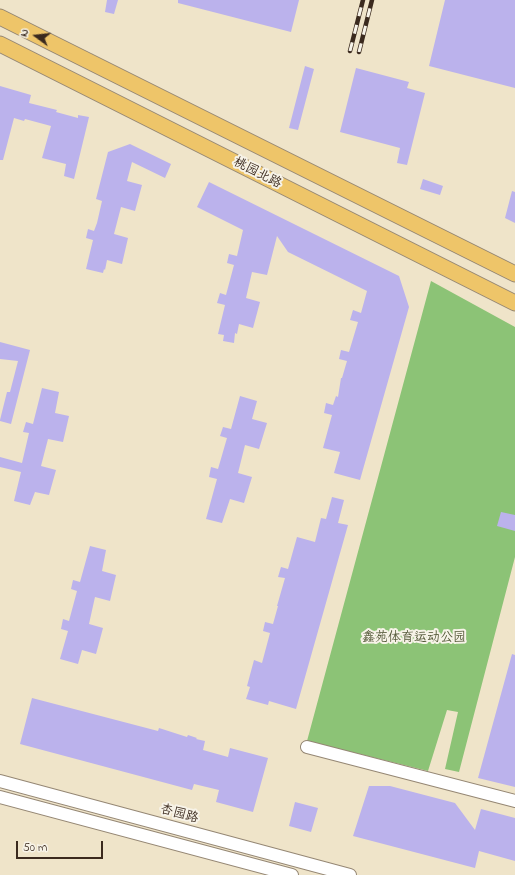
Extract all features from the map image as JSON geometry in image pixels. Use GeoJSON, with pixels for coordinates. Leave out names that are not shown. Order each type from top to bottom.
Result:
{"type":"FeatureCollection","features":[{"type":"Feature","properties":{"kind":"main road","name":"桃园北路"},"geometry":{"type":"LineString","coordinates":[[0,17],[515,274]]}},
{"type":"Feature","properties":{"kind":"main road","name":"桃园北路"},"geometry":{"type":"LineString","coordinates":[[0,44],[515,303]]}},
{"type":"Feature","properties":{"kind":"street"},"geometry":{"type":"LineString","coordinates":[[307,747],[515,801]]}},
{"type":"Feature","properties":{"kind":"street","name":"杏园路"},"geometry":{"type":"LineString","coordinates":[[0,781],[350,875]]}},
{"type":"Feature","properties":{"kind":"street"},"geometry":{"type":"LineString","coordinates":[[0,797],[248,869],[292,875]]}},
{"type":"Feature","properties":{"kind":"green space","name":"鑫苑体育运动公园"},"geometry":{"type":"Polygon","coordinates":[[[431,281],[515,327],[515,557],[459,772],[445,769],[458,712],[447,710],[428,771],[307,741],[431,281]]]}},
{"type":"Feature","properties":{"kind":"building"},"geometry":{"type":"Polygon","coordinates":[[[107,0],[118,0],[114,14],[105,12],[107,0]]]}},
{"type":"Feature","properties":{"kind":"building"},"geometry":{"type":"Polygon","coordinates":[[[178,0],[299,0],[291,32],[178,3],[178,0]]]}},
{"type":"Feature","properties":{"kind":"building"},"geometry":{"type":"Polygon","coordinates":[[[445,0],[515,0],[515,88],[429,66],[445,0]]]}},
{"type":"Feature","properties":{"kind":"building"},"geometry":{"type":"Polygon","coordinates":[[[305,66],[314,69],[298,130],[289,128],[305,66]]]}},
{"type":"Feature","properties":{"kind":"building"},"geometry":{"type":"Polygon","coordinates":[[[356,68],[409,82],[407,88],[425,93],[407,165],[397,163],[400,148],[340,132],[356,68]]]}},
{"type":"Feature","properties":{"kind":"building"},"geometry":{"type":"Polygon","coordinates":[[[0,86],[31,95],[29,103],[57,110],[56,112],[78,118],[78,115],[89,117],[74,179],[64,176],[66,164],[42,158],[51,126],[25,119],[24,121],[14,118],[3,160],[0,160],[0,86]]]}},
{"type":"Feature","properties":{"kind":"building"},"geometry":{"type":"Polygon","coordinates":[[[130,144],[171,164],[165,178],[132,162],[127,181],[142,185],[135,211],[121,207],[114,234],[128,238],[122,264],[107,260],[103,273],[86,269],[93,240],[86,238],[88,229],[94,231],[97,223],[102,201],[96,199],[108,152],[130,144]]]}},
{"type":"Feature","properties":{"kind":"building"},"geometry":{"type":"Polygon","coordinates":[[[423,179],[443,186],[440,195],[420,189],[423,179]]]}},
{"type":"Feature","properties":{"kind":"building"},"geometry":{"type":"Polygon","coordinates":[[[209,182],[399,276],[409,307],[360,480],[334,473],[340,452],[323,448],[332,415],[324,413],[326,403],[333,405],[336,396],[338,397],[341,378],[347,361],[339,359],[341,350],[349,352],[358,322],[350,320],[353,310],[361,313],[367,291],[288,252],[277,236],[267,275],[252,272],[246,298],[260,302],[253,328],[239,324],[237,334],[235,333],[234,343],[223,341],[224,335],[218,334],[225,305],[217,303],[220,293],[226,295],[234,265],[227,263],[229,254],[237,256],[243,230],[197,207],[209,182]]]}},
{"type":"Feature","properties":{"kind":"building"},"geometry":{"type":"Polygon","coordinates":[[[512,191],[515,192],[515,223],[505,218],[512,191]]]}},
{"type":"Feature","properties":{"kind":"building"},"geometry":{"type":"Polygon","coordinates":[[[0,342],[30,350],[11,424],[0,420],[7,392],[10,392],[18,361],[0,359],[0,342]]]}},
{"type":"Feature","properties":{"kind":"building"},"geometry":{"type":"Polygon","coordinates":[[[42,388],[59,392],[55,413],[69,416],[63,442],[48,439],[41,466],[56,470],[49,495],[35,492],[30,505],[14,501],[21,472],[0,467],[0,457],[22,463],[29,433],[23,432],[26,422],[33,424],[42,388]]]}},
{"type":"Feature","properties":{"kind":"building"},"geometry":{"type":"Polygon","coordinates":[[[240,396],[257,401],[252,419],[267,423],[259,449],[245,445],[238,473],[252,477],[244,503],[230,499],[222,523],[206,519],[217,479],[209,477],[211,467],[218,469],[227,438],[220,436],[223,427],[231,429],[240,396]]]}},
{"type":"Feature","properties":{"kind":"building"},"geometry":{"type":"Polygon","coordinates":[[[332,497],[344,500],[338,523],[348,525],[296,709],[269,701],[268,705],[246,699],[250,687],[247,686],[254,660],[262,663],[270,633],[263,631],[265,622],[273,624],[278,606],[285,578],[278,577],[281,567],[288,569],[297,537],[315,542],[321,518],[326,519],[332,497]]]}},
{"type":"Feature","properties":{"kind":"building"},"geometry":{"type":"Polygon","coordinates":[[[501,512],[515,515],[515,531],[497,526],[501,512]]]}},
{"type":"Feature","properties":{"kind":"building"},"geometry":{"type":"Polygon","coordinates":[[[90,546],[106,550],[102,571],[116,575],[110,601],[95,597],[89,624],[103,628],[96,654],[82,650],[78,664],[60,659],[68,631],[61,629],[63,619],[69,621],[77,591],[71,589],[73,580],[80,582],[90,546]]]}},
{"type":"Feature","properties":{"kind":"building"},"geometry":{"type":"Polygon","coordinates":[[[512,654],[515,655],[515,787],[478,778],[512,654]]]}},
{"type":"Feature","properties":{"kind":"building"},"geometry":{"type":"Polygon","coordinates":[[[32,698],[158,731],[159,728],[187,737],[188,735],[205,741],[203,750],[228,757],[230,748],[268,758],[253,812],[216,802],[219,790],[194,784],[192,790],[20,744],[32,698]]]}},
{"type":"Feature","properties":{"kind":"building"},"geometry":{"type":"Polygon","coordinates":[[[369,786],[390,786],[455,803],[475,830],[481,809],[515,818],[515,861],[479,851],[475,868],[353,836],[369,786]]]}},
{"type":"Feature","properties":{"kind":"building"},"geometry":{"type":"Polygon","coordinates":[[[295,802],[318,808],[311,832],[289,826],[295,802]]]}},
{"type":"Feature","properties":{"kind":"railway"},"geometry":{"type":"LineString","coordinates":[[350,51],[363,0]]}},
{"type":"Feature","properties":{"kind":"railway"},"geometry":{"type":"LineString","coordinates":[[359,52],[372,0]]}}]}
